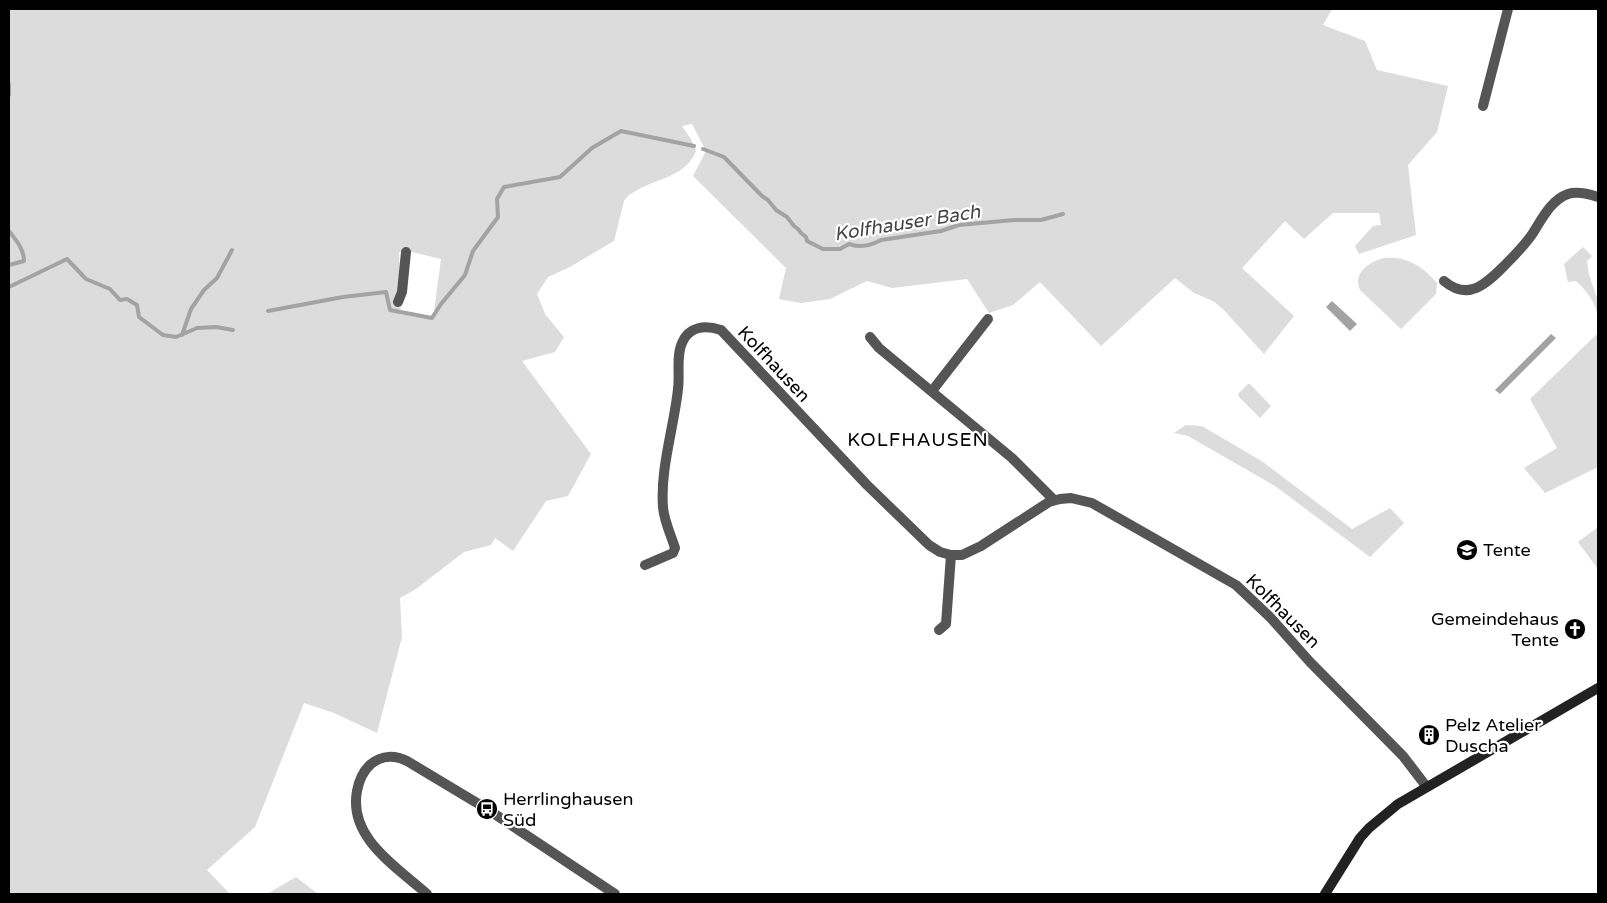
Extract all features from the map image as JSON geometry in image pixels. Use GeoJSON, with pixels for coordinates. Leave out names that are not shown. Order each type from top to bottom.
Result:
{"type":"FeatureCollection","features":[{"type":"Feature","properties":{"kind":"street"},"geometry":{"type":"LineString","coordinates":[[1483,106],[1508,9]]}},
{"type":"Feature","properties":{"kind":"street"},"geometry":{"type":"LineString","coordinates":[[1444,281],[1456,289],[1465,291],[1483,285],[1519,251],[1533,234],[1546,211],[1561,198],[1568,194],[1578,193],[1598,197]]}},
{"type":"Feature","properties":{"kind":"street"},"geometry":{"type":"LineString","coordinates":[[398,302],[402,292],[406,252]]}},
{"type":"Feature","properties":{"kind":"street"},"geometry":{"type":"LineString","coordinates":[[932,391],[988,319]]}},
{"type":"Feature","properties":{"kind":"street","name":"Kolfhausen"},"geometry":{"type":"LineString","coordinates":[[645,565],[673,553],[675,548],[663,509],[665,476],[680,378],[679,356],[682,343],[689,332],[699,327],[712,327],[720,330],[867,485],[929,545],[940,552],[962,555],[980,546],[1054,500],[1077,498],[1092,503],[1236,584],[1403,756],[1426,786]]}},
{"type":"Feature","properties":{"kind":"street"},"geometry":{"type":"LineString","coordinates":[[870,336],[879,348],[1012,458],[1054,500]]}},
{"type":"Feature","properties":{"kind":"street"},"geometry":{"type":"LineString","coordinates":[[938,630],[946,624],[951,555]]}},
{"type":"Feature","properties":{"kind":"street"},"geometry":{"type":"LineString","coordinates":[[1325,894],[1355,844],[1369,828],[1398,804],[1426,786],[1598,688]]}},
{"type":"Feature","properties":{"kind":"street"},"geometry":{"type":"LineString","coordinates":[[427,894],[376,848],[365,834],[359,822],[356,801],[359,783],[365,769],[376,760],[391,756],[407,761],[487,809],[615,894]]}},
{"type":"Feature","properties":{"kind":"shaded area"},"geometry":{"type":"Polygon","coordinates":[[[9,9],[1332,9],[1323,25],[1365,41],[1377,70],[1448,86],[1437,132],[1408,165],[1416,235],[1359,254],[1355,246],[1373,226],[1381,225],[1379,213],[1333,213],[1304,239],[1285,221],[1242,268],[1294,316],[1264,354],[1222,308],[1213,301],[1194,293],[1175,278],[1101,346],[1040,282],[1013,305],[989,313],[967,279],[892,288],[867,281],[830,299],[801,303],[779,299],[786,268],[693,176],[706,151],[692,124],[682,126],[691,139],[696,151],[686,166],[680,171],[629,195],[624,201],[614,241],[570,267],[548,277],[537,294],[545,314],[564,337],[555,352],[522,361],[591,454],[568,496],[546,501],[513,551],[495,538],[491,545],[464,552],[416,589],[400,598],[402,637],[377,733],[334,713],[304,703],[255,827],[207,870],[230,894],[9,894],[9,9]],[[399,252],[400,314],[433,319],[441,259],[412,252],[399,252]]]}},
{"type":"Feature","properties":{"kind":"shaded area"},"geometry":{"type":"Polygon","coordinates":[[[1583,247],[1592,256],[1587,261],[1589,275],[1598,301],[1598,318],[1593,303],[1584,289],[1576,281],[1568,282],[1564,264],[1583,247]]]}},
{"type":"Feature","properties":{"kind":"shaded area"},"geometry":{"type":"Polygon","coordinates":[[[1384,258],[1400,259],[1414,263],[1437,283],[1436,294],[1401,329],[1360,290],[1358,284],[1358,278],[1363,269],[1373,262],[1384,258]]]}},
{"type":"Feature","properties":{"kind":"shaded area"},"geometry":{"type":"Polygon","coordinates":[[[1332,301],[1357,324],[1350,331],[1326,307],[1332,301]]]}},
{"type":"Feature","properties":{"kind":"shaded area"},"geometry":{"type":"Polygon","coordinates":[[[1598,333],[1598,467],[1545,493],[1524,468],[1557,448],[1530,399],[1598,333]]]}},
{"type":"Feature","properties":{"kind":"shaded area"},"geometry":{"type":"Polygon","coordinates":[[[1551,334],[1556,338],[1500,394],[1495,390],[1551,334]]]}},
{"type":"Feature","properties":{"kind":"shaded area"},"geometry":{"type":"Polygon","coordinates":[[[1248,384],[1271,406],[1260,418],[1239,397],[1238,394],[1248,384]]]}},
{"type":"Feature","properties":{"kind":"shaded area"},"geometry":{"type":"Polygon","coordinates":[[[1186,425],[1202,426],[1263,462],[1352,529],[1390,508],[1404,523],[1370,557],[1275,486],[1188,436],[1174,433],[1186,425]]]}},
{"type":"Feature","properties":{"kind":"shaded area"},"geometry":{"type":"Polygon","coordinates":[[[1598,527],[1598,569],[1578,542],[1598,527]]]}},
{"type":"Feature","properties":{"kind":"shaded area"},"geometry":{"type":"Polygon","coordinates":[[[296,877],[318,894],[267,894],[296,877]]]}},
{"type":"Feature","properties":{"kind":"waterway"},"geometry":{"type":"LineString","coordinates":[[9,84],[9,95]]}},
{"type":"Feature","properties":{"kind":"waterway","name":"Kolfhauser Bach"},"geometry":{"type":"LineString","coordinates":[[268,311],[343,297],[386,292],[390,310],[432,318],[465,275],[473,251],[498,217],[497,199],[504,187],[560,177],[592,148],[621,131],[694,146]]}},
{"type":"Feature","properties":{"kind":"waterway","name":"Kolfhauser Bach"},"geometry":{"type":"LineString","coordinates":[[703,149],[724,157],[776,210],[787,217],[806,237],[807,241],[823,249],[840,249],[849,244],[857,246],[866,245],[881,240],[941,231],[959,225],[1014,220],[1041,220],[1063,214]]}},
{"type":"Feature","properties":{"kind":"waterway"},"geometry":{"type":"LineString","coordinates":[[9,231],[17,241],[24,257],[24,261],[9,265]]}},
{"type":"Feature","properties":{"kind":"waterway"},"geometry":{"type":"LineString","coordinates":[[182,335],[191,309],[204,290],[217,278],[232,250]]}},
{"type":"Feature","properties":{"kind":"waterway","name":"Kolfhauser Bach"},"geometry":{"type":"LineString","coordinates":[[9,287],[67,259],[86,279],[110,289],[120,300],[127,299],[137,305],[139,317],[163,335],[176,337],[197,328],[216,327],[233,330]]}},
{"type":"Feature","properties":{"kind":"place","name":"Tente"},"geometry":{"type":"Point","coordinates":[1467,550]}},
{"type":"Feature","properties":{"kind":"place","name":"Gemeindehaus Tente"},"geometry":{"type":"Point","coordinates":[1575,629]}},
{"type":"Feature","properties":{"kind":"place","name":"Pelz Atelier Duscha"},"geometry":{"type":"Point","coordinates":[1429,735]}},
{"type":"Feature","properties":{"kind":"place","name":"Herrlinghausen Süd"},"geometry":{"type":"Point","coordinates":[487,809]}},
{"type":"Feature","properties":{"kind":"district","name":"KOLFHAUSEN"},"geometry":{"type":"Point","coordinates":[918,439]}}]}
